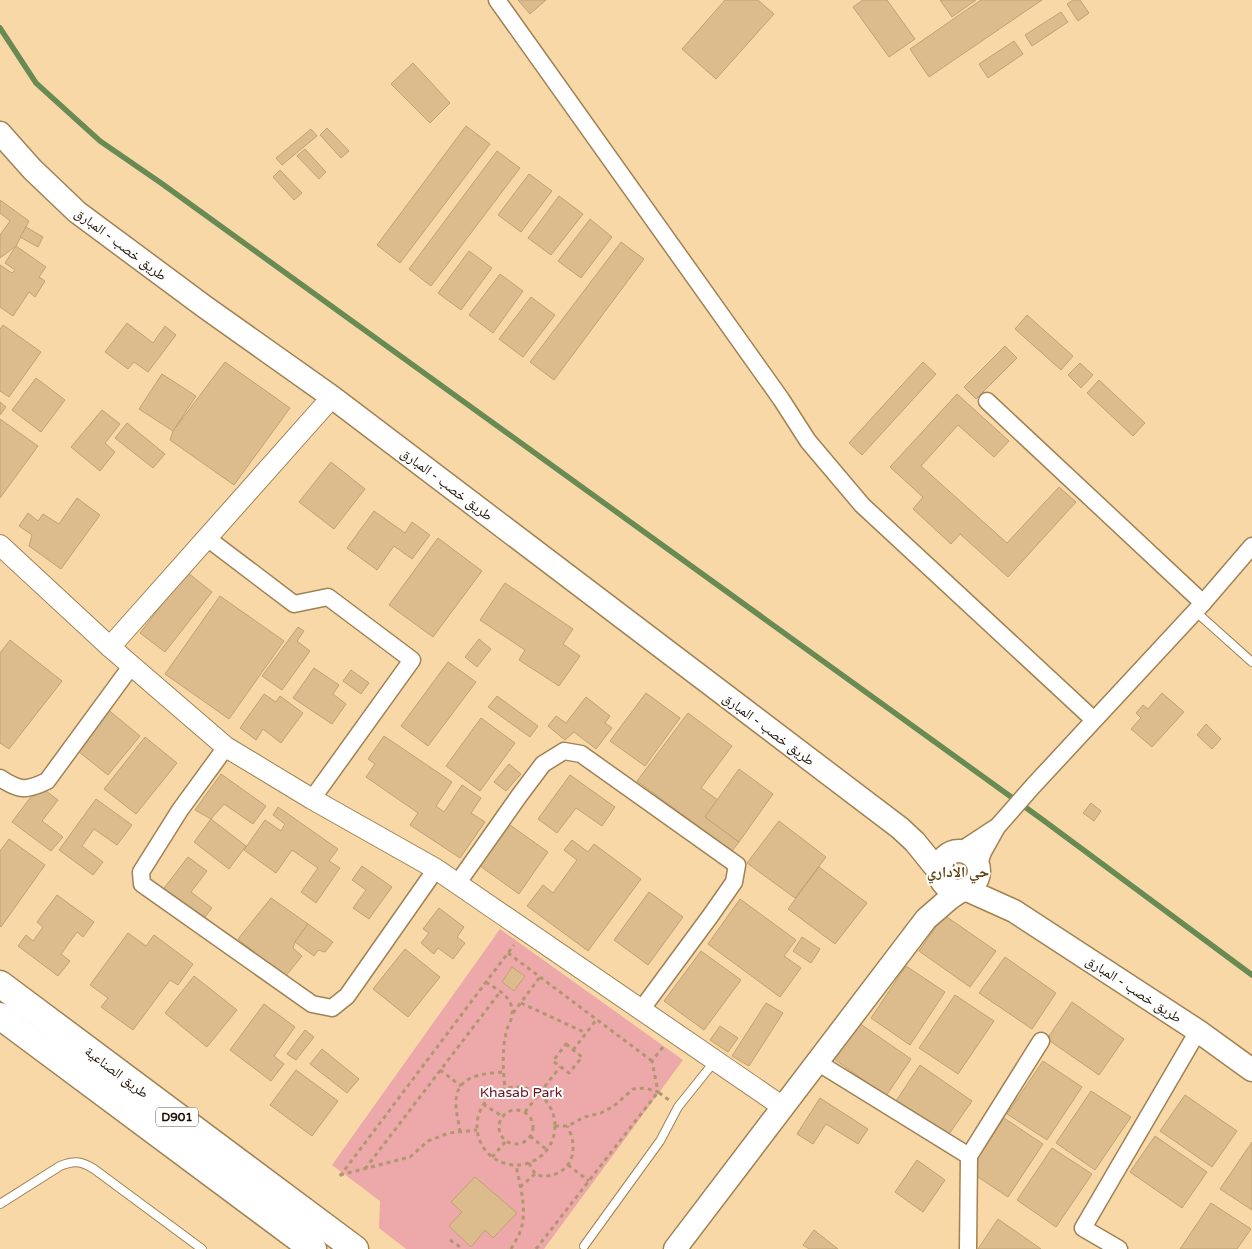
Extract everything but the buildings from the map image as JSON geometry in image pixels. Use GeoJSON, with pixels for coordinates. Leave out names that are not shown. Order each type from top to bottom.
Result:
{"type":"FeatureCollection","features":[{"type":"Feature","properties":{"kind":"highway","name":"طريق الصناعية"},"geometry":{"type":"LineString","coordinates":[[0,984],[355,1249]]}},
{"type":"Feature","properties":{"kind":"highway","name":"طريق الصناعية"},"geometry":{"type":"LineString","coordinates":[[0,1016],[308,1247]]}},
{"type":"Feature","properties":{"kind":"main road","name":"طريق خصب - المبارق"},"geometry":{"type":"LineString","coordinates":[[2,140],[77,212],[205,307],[332,397],[900,828],[940,874]]}},
{"type":"Feature","properties":{"kind":"main road","name":"طريق خصب - المبارق"},"geometry":{"type":"LineString","coordinates":[[900,828],[957,851]]}},
{"type":"Feature","properties":{"kind":"main road"},"geometry":{"type":"LineString","coordinates":[[675,1249],[926,919],[943,904],[970,887],[977,880],[978,868],[976,861],[970,854],[957,851],[945,857],[940,867],[940,874],[926,919]]}},
{"type":"Feature","properties":{"kind":"main road","name":"طريق خصب - المبارق"},"geometry":{"type":"LineString","coordinates":[[978,868],[1014,911]]}},
{"type":"Feature","properties":{"kind":"main road"},"geometry":{"type":"LineString","coordinates":[[940,874],[946,885],[950,888],[964,890]]}},
{"type":"Feature","properties":{"kind":"main road","name":"طريق خصب - المبارق"},"geometry":{"type":"LineString","coordinates":[[964,890],[1014,911],[1198,1031],[1252,1070]]}},
{"type":"Feature","properties":{"kind":"street"},"geometry":{"type":"LineString","coordinates":[[497,0],[775,390],[808,441],[862,505],[1094,720]]}},
{"type":"Feature","properties":{"kind":"street"},"geometry":{"type":"LineString","coordinates":[[110,647],[332,397]]}},
{"type":"Feature","properties":{"kind":"street"},"geometry":{"type":"LineString","coordinates":[[987,401],[1199,607]]}},
{"type":"Feature","properties":{"kind":"street"},"geometry":{"type":"LineString","coordinates":[[207,538],[294,604],[328,597],[412,660],[312,799]]}},
{"type":"Feature","properties":{"kind":"street"},"geometry":{"type":"LineString","coordinates":[[0,545],[110,647],[226,747],[312,799],[436,869],[783,1107]]}},
{"type":"Feature","properties":{"kind":"street"},"geometry":{"type":"LineString","coordinates":[[978,868],[997,827],[1199,607],[1252,546]]}},
{"type":"Feature","properties":{"kind":"street"},"geometry":{"type":"LineString","coordinates":[[0,778],[16,787],[33,788],[47,780],[132,666]]}},
{"type":"Feature","properties":{"kind":"street"},"geometry":{"type":"LineString","coordinates":[[226,747],[180,810],[141,872],[142,884],[312,1004],[332,1008],[348,996],[436,869]]}},
{"type":"Feature","properties":{"kind":"street"},"geometry":{"type":"LineString","coordinates":[[457,884],[544,764],[564,751],[581,754],[737,865],[734,882],[641,1010]]}},
{"type":"Feature","properties":{"kind":"street"},"geometry":{"type":"LineString","coordinates":[[957,851],[997,827]]}},
{"type":"Feature","properties":{"kind":"street"},"geometry":{"type":"LineString","coordinates":[[1119,1249],[1083,1228],[1198,1031]]}},
{"type":"Feature","properties":{"kind":"street"},"geometry":{"type":"LineString","coordinates":[[968,1249],[969,1156],[1041,1041]]}},
{"type":"Feature","properties":{"kind":"street"},"geometry":{"type":"LineString","coordinates":[[817,1062],[969,1156]]}},
{"type":"Feature","properties":{"kind":"lane"},"geometry":{"type":"LineString","coordinates":[[1199,607],[1252,662]]}},
{"type":"Feature","properties":{"kind":"lane"},"geometry":{"type":"LineString","coordinates":[[584,1246],[660,1140],[678,1107],[715,1060]]}},
{"type":"Feature","properties":{"kind":"lane"},"geometry":{"type":"LineString","coordinates":[[0,1204],[60,1166],[78,1162],[94,1169],[202,1249]]}},
{"type":"Feature","properties":{"kind":"path"},"geometry":{"type":"LineString","coordinates":[[477,1130],[449,1133],[428,1141],[410,1157],[340,1176],[525,930]]}},
{"type":"Feature","properties":{"kind":"path"},"geometry":{"type":"LineString","coordinates":[[508,953],[652,1061],[658,1092],[536,1249]]}},
{"type":"Feature","properties":{"kind":"path"},"geometry":{"type":"LineString","coordinates":[[505,1088],[502,1064],[506,1030],[513,1013],[540,977]]}},
{"type":"Feature","properties":{"kind":"path"},"geometry":{"type":"LineString","coordinates":[[486,982],[508,999],[513,1013]]}},
{"type":"Feature","properties":{"kind":"path"},"geometry":{"type":"LineString","coordinates":[[366,1169],[500,992]]}},
{"type":"Feature","properties":{"kind":"path"},"geometry":{"type":"LineString","coordinates":[[521,1003],[586,1033]]}},
{"type":"Feature","properties":{"kind":"path"},"geometry":{"type":"LineString","coordinates":[[573,1050],[596,1019]]}},
{"type":"Feature","properties":{"kind":"path"},"geometry":{"type":"LineString","coordinates":[[652,1061],[674,1032]]}},
{"type":"Feature","properties":{"kind":"path"},"geometry":{"type":"LineString","coordinates":[[566,1044],[573,1050],[582,1057],[569,1074],[553,1061],[566,1044]]}},
{"type":"Feature","properties":{"kind":"path"},"geometry":{"type":"LineString","coordinates":[[525,1112],[560,1067]]}},
{"type":"Feature","properties":{"kind":"path"},"geometry":{"type":"LineString","coordinates":[[440,1070],[461,1086]]}},
{"type":"Feature","properties":{"kind":"path"},"geometry":{"type":"LineString","coordinates":[[460,1132],[456,1095],[461,1086],[470,1077],[503,1072]]}},
{"type":"Feature","properties":{"kind":"path"},"geometry":{"type":"LineString","coordinates":[[518,1087],[532,1090],[539,1095],[551,1108],[555,1119],[555,1133],[547,1150],[529,1163],[516,1165],[500,1162],[488,1154],[480,1144],[477,1130],[477,1117],[483,1104],[492,1094],[505,1088],[518,1087]]}},
{"type":"Feature","properties":{"kind":"path"},"geometry":{"type":"LineString","coordinates":[[555,1126],[568,1126],[584,1117],[601,1113],[614,1106],[633,1089],[645,1088],[658,1092],[678,1107]]}},
{"type":"Feature","properties":{"kind":"path"},"geometry":{"type":"LineString","coordinates":[[483,1104],[502,1116]]}},
{"type":"Feature","properties":{"kind":"path"},"geometry":{"type":"LineString","coordinates":[[512,1110],[525,1112],[530,1116],[532,1122],[533,1128],[530,1136],[520,1143],[514,1144],[506,1140],[500,1134],[498,1127],[502,1116],[512,1110]]}},
{"type":"Feature","properties":{"kind":"path"},"geometry":{"type":"LineString","coordinates":[[529,1163],[535,1174],[544,1176],[563,1170],[571,1160],[574,1150],[568,1126]]}},
{"type":"Feature","properties":{"kind":"path"},"geometry":{"type":"LineString","coordinates":[[530,1136],[547,1150]]}},
{"type":"Feature","properties":{"kind":"path"},"geometry":{"type":"LineString","coordinates":[[492,1157],[506,1140]]}},
{"type":"Feature","properties":{"kind":"path"},"geometry":{"type":"LineString","coordinates":[[510,1249],[520,1234],[524,1219],[523,1202],[516,1165]]}},
{"type":"Feature","properties":{"kind":"path"},"geometry":{"type":"LineString","coordinates":[[568,1165],[589,1181]]}},
{"type":"Feature","properties":{"kind":"path"},"geometry":{"type":"LineString","coordinates":[[520,1187],[535,1174]]}},
{"type":"Feature","properties":{"kind":"path"},"geometry":{"type":"LineString","coordinates":[[450,1240],[463,1249]]}},
{"type":"Feature","properties":{"kind":"green space","name":"Khasab Park"},"geometry":{"type":"Polygon","coordinates":[[[500,929],[683,1060],[544,1249],[406,1249],[379,1228],[380,1201],[332,1165],[500,929]]]}},
{"type":"Feature","properties":{"kind":"waterway"},"geometry":{"type":"LineString","coordinates":[[0,28],[36,83],[100,141],[161,183],[1043,820],[1252,975]]}},
{"type":"Feature","properties":{"kind":"district","name":"حي الأداري"},"geometry":{"type":"Point","coordinates":[958,872]}}]}
